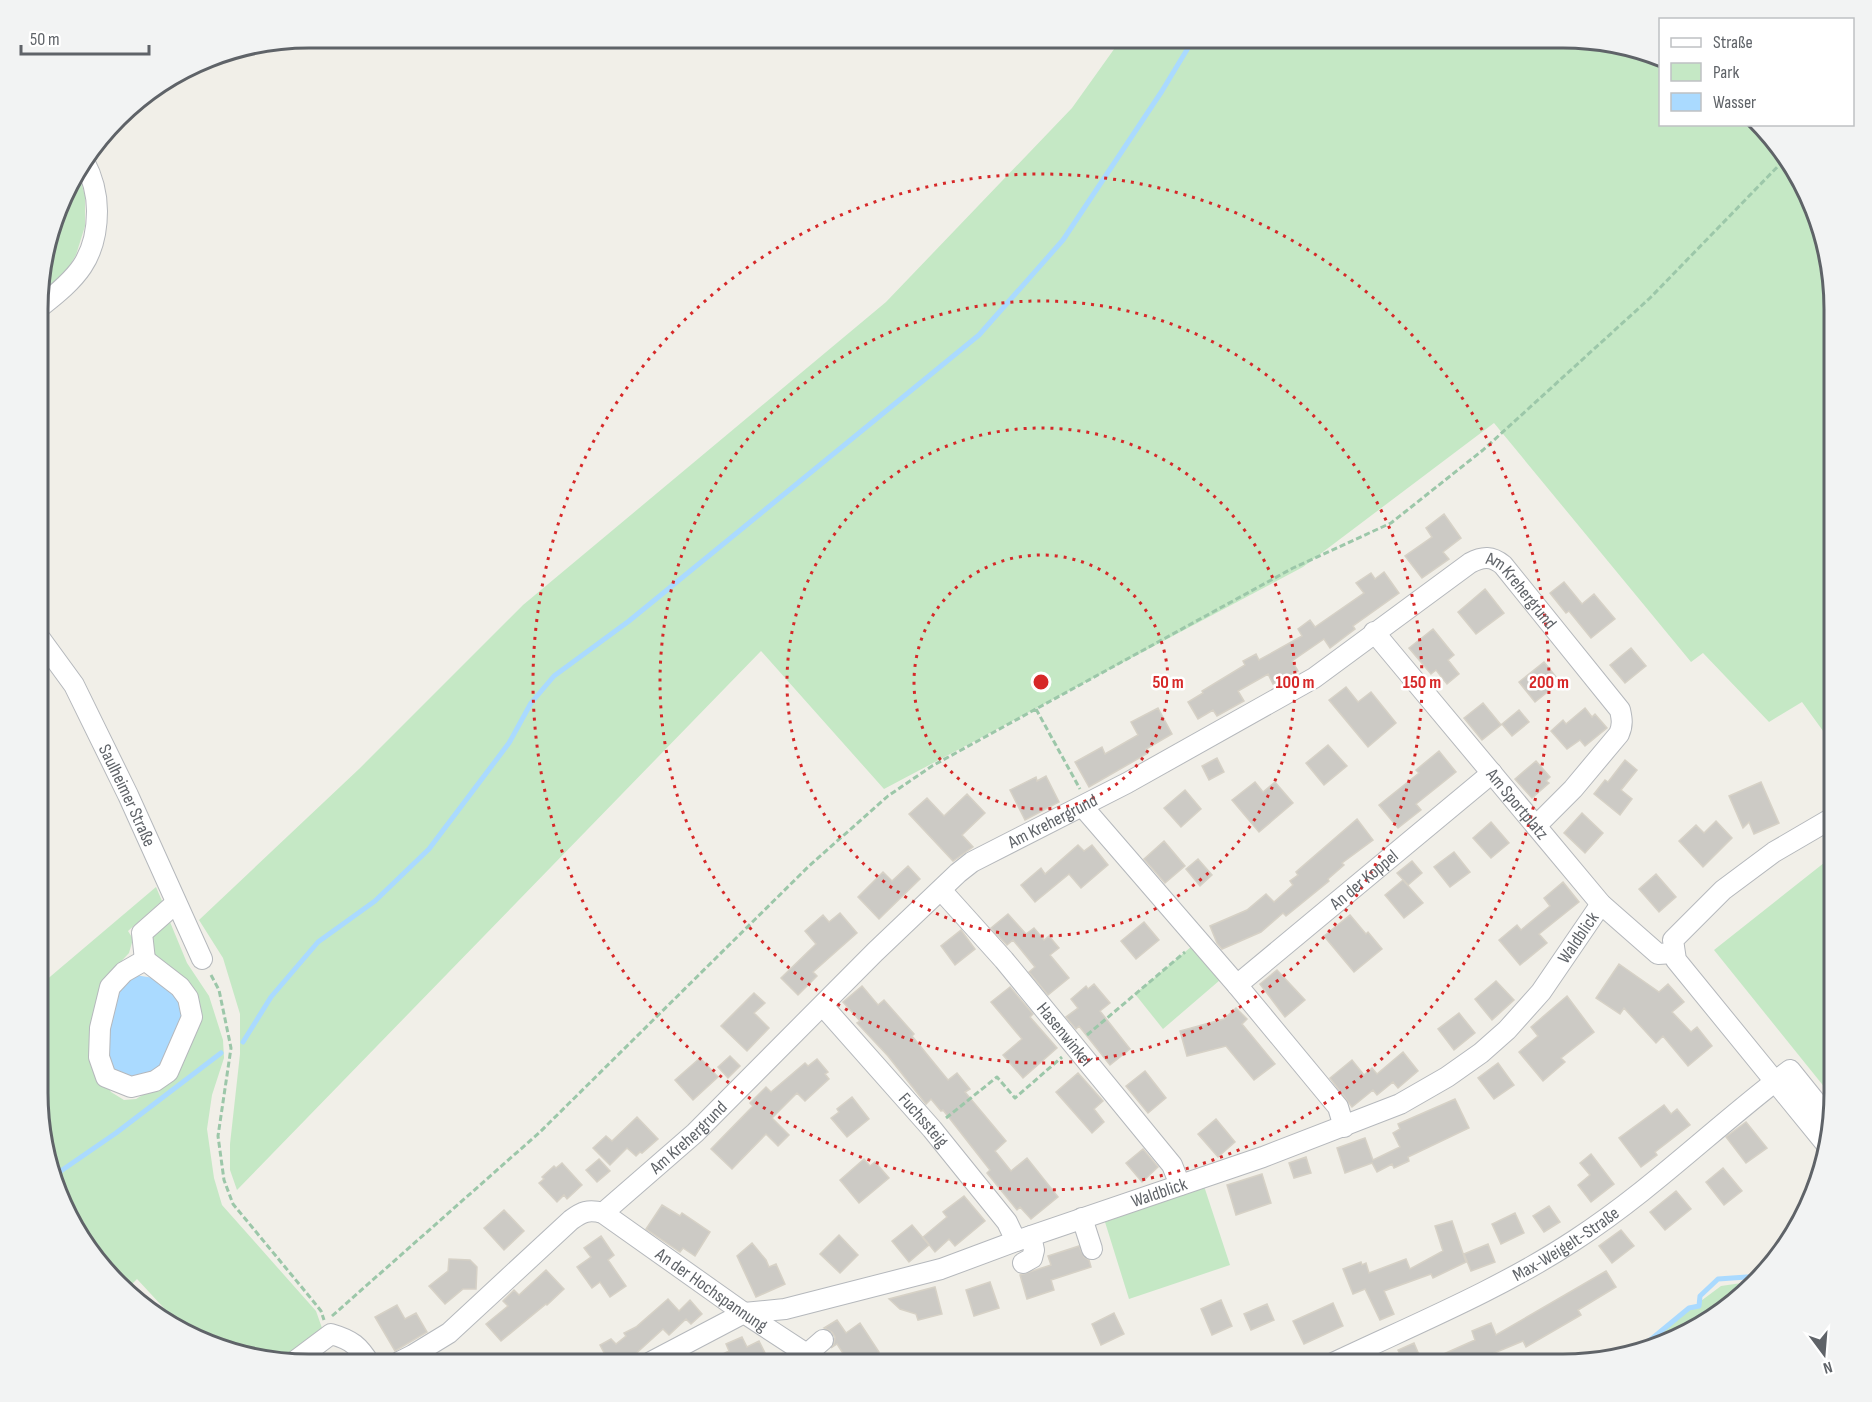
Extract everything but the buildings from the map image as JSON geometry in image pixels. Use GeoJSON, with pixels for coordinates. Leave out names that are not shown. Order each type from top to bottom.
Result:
{"type":"FeatureCollection","features":[{"type":"Feature","properties":{"kind":"street"},"geometry":{"type":"LineString","coordinates":[[49,300],[64,288],[80,269],[90,253],[96,236],[97,201],[88,171]]}},
{"type":"Feature","properties":{"kind":"street","name":"Am Krehergrund"},"geometry":{"type":"LineString","coordinates":[[603,1213],[695,1133],[875,952],[972,862],[1085,805],[1314,678],[1374,632],[1477,560],[1486,557],[1503,565],[1620,710],[1622,718],[1623,727],[1619,734],[1573,789],[1536,826]]}},
{"type":"Feature","properties":{"kind":"street","name":"Am Sportplatz"},"geometry":{"type":"LineString","coordinates":[[1374,632],[1601,904],[1658,954],[1674,953]]}},
{"type":"Feature","properties":{"kind":"street","name":"Saulheimer Straße"},"geometry":{"type":"LineString","coordinates":[[48,649],[74,685],[128,795],[202,960]]}},
{"type":"Feature","properties":{"kind":"street","name":"An der Koppel"},"geometry":{"type":"LineString","coordinates":[[1237,985],[1492,773]]}},
{"type":"Feature","properties":{"kind":"street"},"geometry":{"type":"LineString","coordinates":[[1085,805],[1338,1107],[1344,1127]]}},
{"type":"Feature","properties":{"kind":"street"},"geometry":{"type":"LineString","coordinates":[[1820,1137],[1676,960],[1673,940],[1723,890],[1774,852],[1824,823]]}},
{"type":"Feature","properties":{"kind":"street","name":"Hasenwinkel"},"geometry":{"type":"LineString","coordinates":[[941,890],[1004,960],[1172,1165],[1180,1185]]}},
{"type":"Feature","properties":{"kind":"street"},"geometry":{"type":"LineString","coordinates":[[145,960],[124,972],[110,987],[100,1028],[99,1058],[106,1077],[131,1087],[155,1081],[168,1072],[192,1017],[188,998],[180,987],[145,960],[142,933],[176,903]]}},
{"type":"Feature","properties":{"kind":"street","name":"Waldblick"},"geometry":{"type":"LineString","coordinates":[[666,1354],[744,1313],[785,1309],[902,1281],[941,1269],[1023,1238],[1344,1127],[1425,1091],[1481,1053],[1507,1030],[1541,992],[1601,904]]}},
{"type":"Feature","properties":{"kind":"street","name":"Fuchssteig"},"geometry":{"type":"LineString","coordinates":[[823,1006],[1023,1238]]}},
{"type":"Feature","properties":{"kind":"street"},"geometry":{"type":"LineString","coordinates":[[1774,1082],[1790,1070],[1823,1110]]}},
{"type":"Feature","properties":{"kind":"street","name":"Max-Weigelt-Straße"},"geometry":{"type":"LineString","coordinates":[[1352,1354],[1526,1271],[1577,1239],[1651,1185],[1774,1082]]}},
{"type":"Feature","properties":{"kind":"street"},"geometry":{"type":"LineString","coordinates":[[415,1354],[448,1333],[583,1211],[593,1210],[603,1213]]}},
{"type":"Feature","properties":{"kind":"street","name":"An der Hochspannung"},"geometry":{"type":"LineString","coordinates":[[603,1213],[744,1313],[807,1354]]}},
{"type":"Feature","properties":{"kind":"street"},"geometry":{"type":"LineString","coordinates":[[1082,1218],[1092,1249]]}},
{"type":"Feature","properties":{"kind":"street"},"geometry":{"type":"LineString","coordinates":[[1023,1238],[1034,1254],[1032,1258],[1023,1263]]}},
{"type":"Feature","properties":{"kind":"street"},"geometry":{"type":"LineString","coordinates":[[305,1354],[331,1334],[349,1339],[364,1354]]}},
{"type":"Feature","properties":{"kind":"street"},"geometry":{"type":"LineString","coordinates":[[817,1354],[823,1340]]}},
{"type":"Feature","properties":{"kind":"path"},"geometry":{"type":"LineString","coordinates":[[202,960],[219,990],[231,1048],[218,1136],[224,1180],[233,1204],[321,1311],[325,1323],[540,1132],[808,866],[888,796],[932,766],[1293,568],[1391,522],[1483,450],[1650,298],[1780,164]]}},
{"type":"Feature","properties":{"kind":"path"},"geometry":{"type":"LineString","coordinates":[[1036,709],[1085,805]]}},
{"type":"Feature","properties":{"kind":"path"},"geometry":{"type":"LineString","coordinates":[[932,1130],[997,1077],[1015,1098],[1198,941]]}},
{"type":"Feature","properties":{"kind":"green space"},"geometry":{"type":"Polygon","coordinates":[[[1115,48],[1563,48],[1614,53],[1659,66],[1659,126],[1748,126],[1770,150],[1797,194],[1810,225],[1822,275],[1824,309],[1824,732],[1802,702],[1769,722],[1703,653],[1691,662],[1494,423],[1303,567],[884,789],[761,651],[237,1190],[230,1170],[230,1144],[240,1054],[240,1014],[223,958],[199,920],[359,769],[523,605],[886,302],[1072,108],[1115,48]]]}},
{"type":"Feature","properties":{"kind":"green space"},"geometry":{"type":"Polygon","coordinates":[[[81,183],[85,195],[85,226],[76,255],[61,280],[49,290],[53,258],[62,225],[81,183]]]}},
{"type":"Feature","properties":{"kind":"green space"},"geometry":{"type":"Polygon","coordinates":[[[1824,863],[1824,1087],[1714,950],[1824,863]]]}},
{"type":"Feature","properties":{"kind":"green space"},"geometry":{"type":"Polygon","coordinates":[[[156,887],[162,901],[128,931],[133,939],[129,953],[114,969],[92,1023],[89,1053],[111,1092],[124,1100],[136,1099],[162,1083],[151,952],[147,942],[170,922],[187,963],[209,996],[223,1040],[224,1058],[212,1095],[207,1129],[214,1178],[222,1205],[316,1311],[322,1328],[291,1353],[258,1349],[225,1340],[179,1319],[168,1312],[137,1279],[132,1284],[113,1265],[92,1238],[68,1193],[57,1160],[50,1127],[48,979],[156,887]]]}},
{"type":"Feature","properties":{"kind":"green space"},"geometry":{"type":"Polygon","coordinates":[[[1198,941],[1227,974],[1163,1029],[1135,994],[1198,941]]]}},
{"type":"Feature","properties":{"kind":"green space"},"geometry":{"type":"Polygon","coordinates":[[[1204,1186],[1230,1265],[1129,1299],[1105,1222],[1204,1186]]]}},
{"type":"Feature","properties":{"kind":"green space"},"geometry":{"type":"Polygon","coordinates":[[[1741,1283],[1708,1310],[1678,1327],[1650,1339],[1721,1286],[1741,1283]]]}},
{"type":"Feature","properties":{"kind":"water"},"geometry":{"type":"Polygon","coordinates":[[[135,975],[160,979],[176,994],[188,1013],[159,1074],[136,1081],[110,1072],[103,1057],[113,999],[121,984],[135,975]]]}},
{"type":"Feature","properties":{"kind":"waterway"},"geometry":{"type":"LineString","coordinates":[[243,1042],[271,997],[318,942],[375,901],[429,849],[509,743],[531,703],[554,676],[629,621],[979,335],[1063,240],[1188,48]]}},
{"type":"Feature","properties":{"kind":"waterway"},"geometry":{"type":"LineString","coordinates":[[60,1171],[116,1133],[221,1053]]}},
{"type":"Feature","properties":{"kind":"waterway"},"geometry":{"type":"LineString","coordinates":[[1653,1338],[1689,1308],[1699,1306],[1700,1296],[1718,1279],[1747,1277]]}}]}
